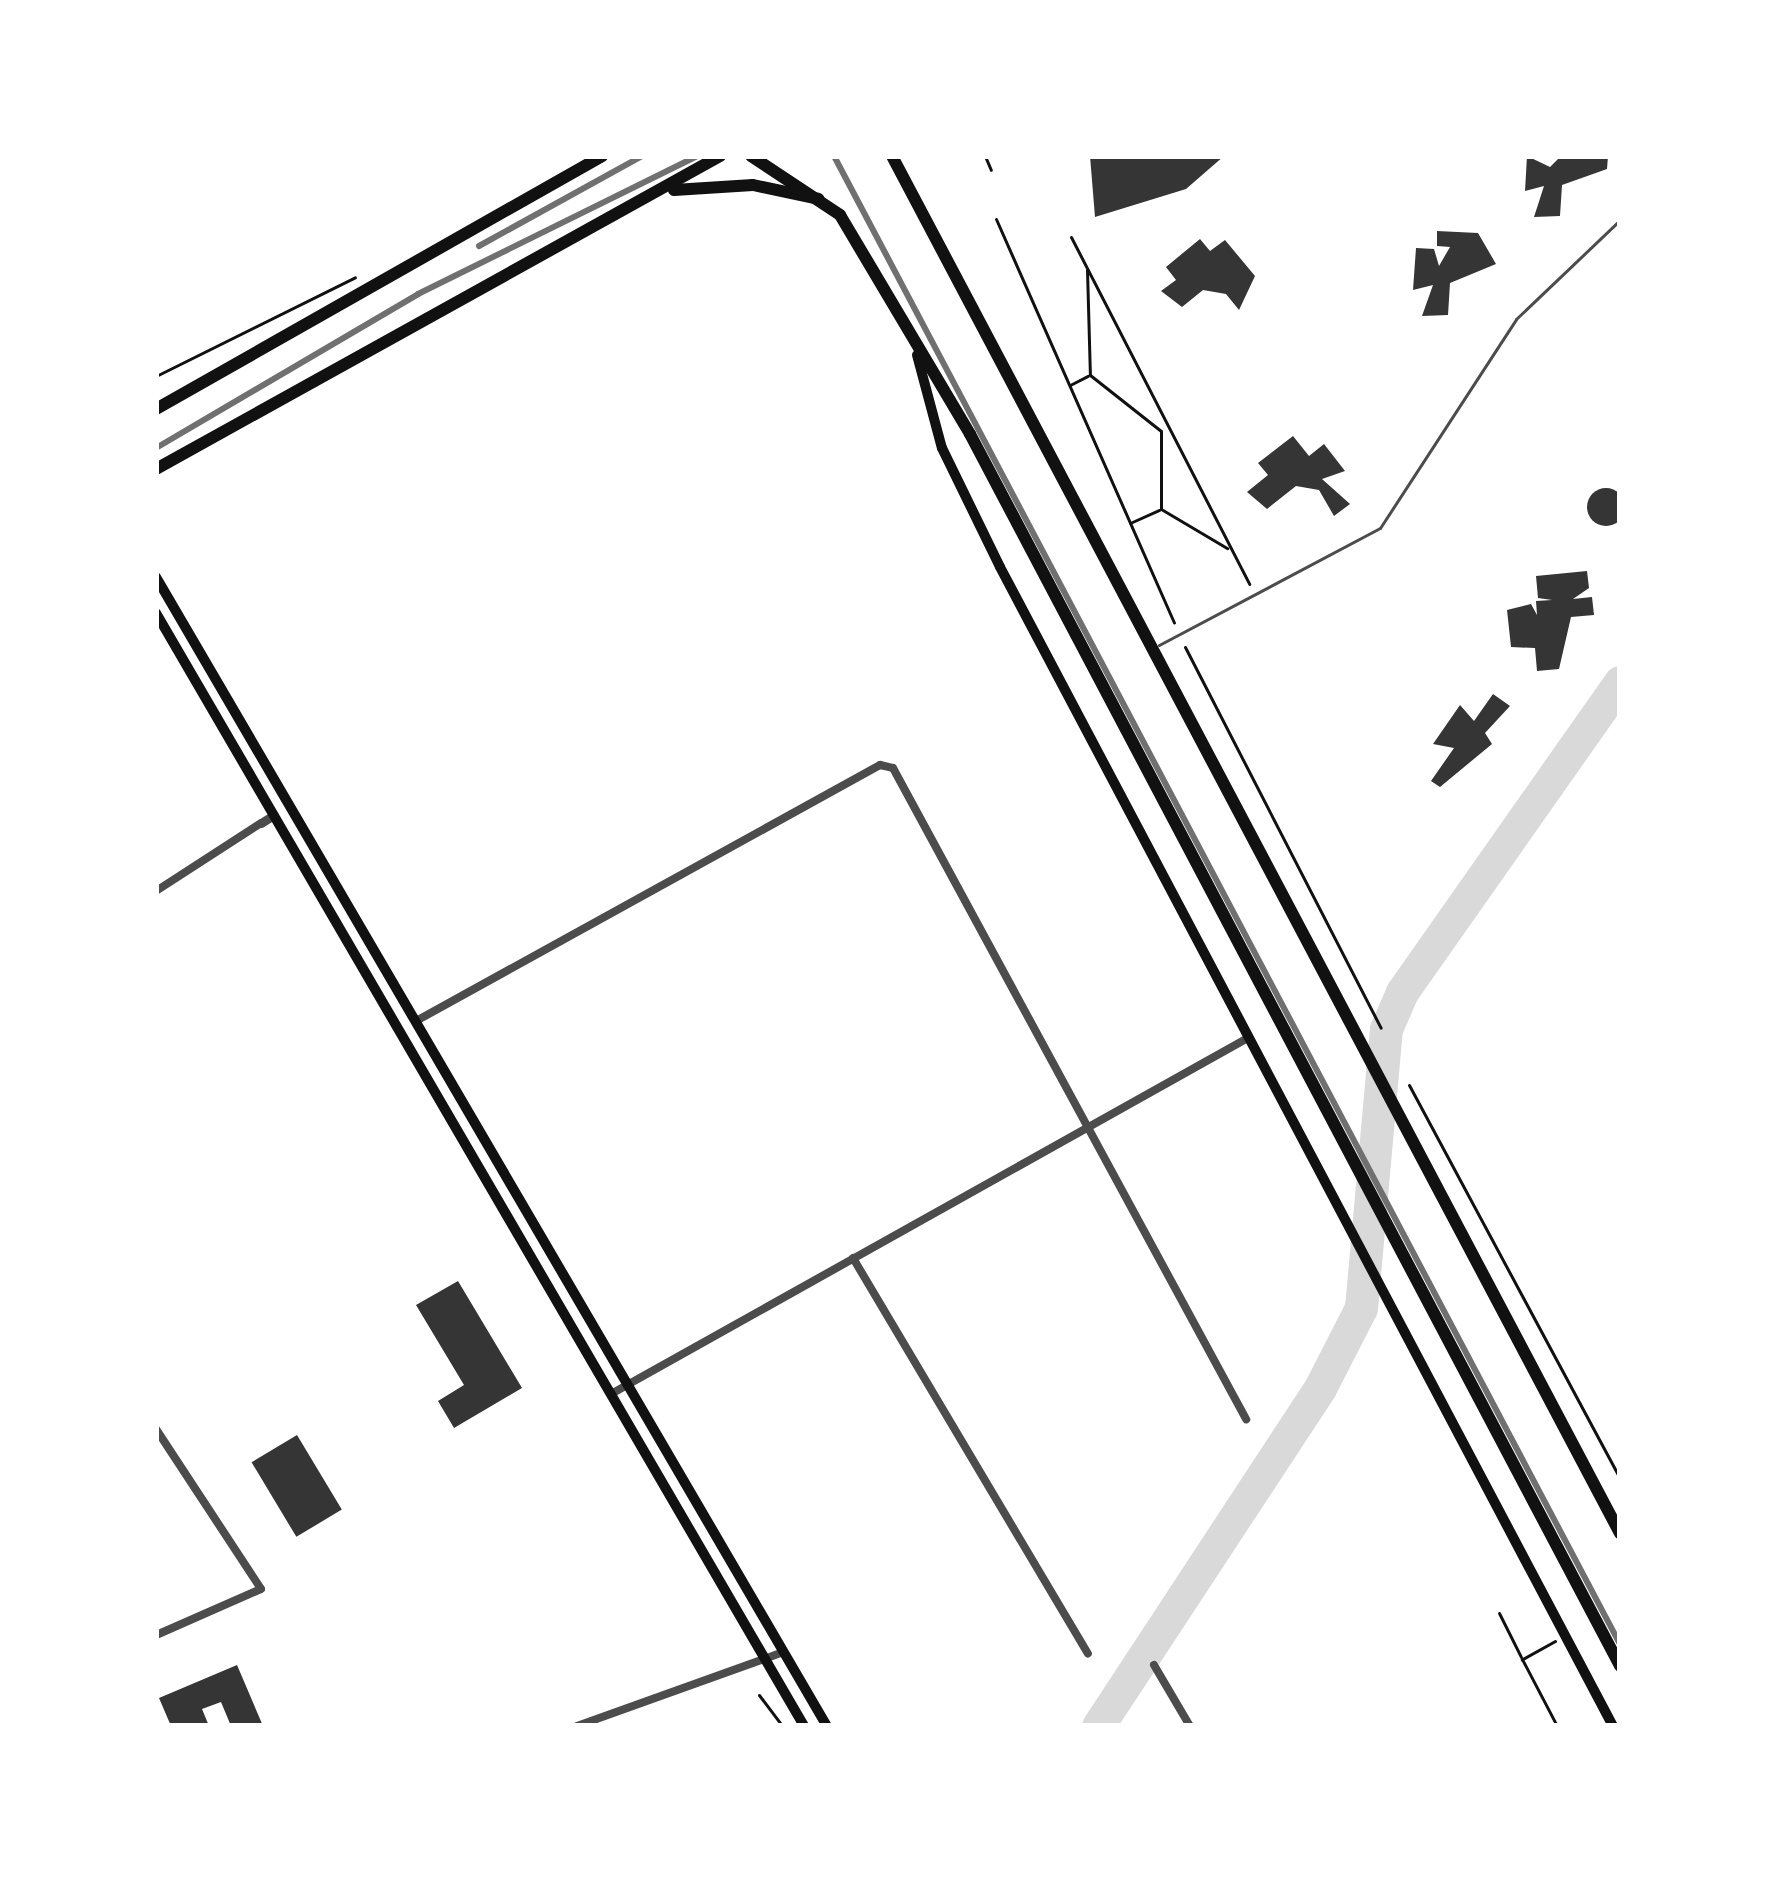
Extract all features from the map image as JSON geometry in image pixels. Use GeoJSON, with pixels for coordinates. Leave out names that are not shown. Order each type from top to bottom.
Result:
{"type":"FeatureCollection","features":[{"type":"Feature","properties":{"kind":"main road"},"geometry":{"type":"LineString","coordinates":[[156,470],[661,194],[720,156]]}},
{"type":"Feature","properties":{"kind":"main road"},"geometry":{"type":"LineString","coordinates":[[751,156],[827,201],[916,355],[970,434],[1620,1666]]}},
{"type":"Feature","properties":{"kind":"main road"},"geometry":{"type":"LineString","coordinates":[[892,156],[1157,646],[1620,1533]]}},
{"type":"Feature","properties":{"kind":"main road"},"geometry":{"type":"LineString","coordinates":[[904,156],[905,184]]}},
{"type":"Feature","properties":{"kind":"main road"},"geometry":{"type":"LineString","coordinates":[[156,409],[593,159]]}},
{"type":"Feature","properties":{"kind":"main road"},"geometry":{"type":"LineString","coordinates":[[661,194],[753,184],[827,201]]}},
{"type":"Feature","properties":{"kind":"main road"},"geometry":{"type":"LineString","coordinates":[[916,355],[942,448],[1613,1726]]}},
{"type":"Feature","properties":{"kind":"main road"},"geometry":{"type":"LineString","coordinates":[[156,577],[827,1726]]}},
{"type":"Feature","properties":{"kind":"main road"},"geometry":{"type":"LineString","coordinates":[[156,613],[804,1726]]}},
{"type":"Feature","properties":{"kind":"street"},"geometry":{"type":"LineString","coordinates":[[416,1022],[880,765],[916,797],[1094,1124],[1246,1419]]}},
{"type":"Feature","properties":{"kind":"street"},"geometry":{"type":"LineString","coordinates":[[156,891],[274,815]]}},
{"type":"Feature","properties":{"kind":"street"},"geometry":{"type":"LineString","coordinates":[[611,1394],[1248,1038]]}},
{"type":"Feature","properties":{"kind":"street"},"geometry":{"type":"LineString","coordinates":[[853,1258],[1088,1654]]}},
{"type":"Feature","properties":{"kind":"street"},"geometry":{"type":"LineString","coordinates":[[156,1430],[261,1589],[156,1635]]}},
{"type":"Feature","properties":{"kind":"street"},"geometry":{"type":"LineString","coordinates":[[577,1726],[784,1652]]}},
{"type":"Feature","properties":{"kind":"street"},"geometry":{"type":"LineString","coordinates":[[1154,1665],[1190,1726]]}},
{"type":"Feature","properties":{"kind":"lane"},"geometry":{"type":"LineString","coordinates":[[1157,646],[1381,528],[1516,319],[1620,220]]}},
{"type":"Feature","properties":{"kind":"path"},"geometry":{"type":"LineString","coordinates":[[985,156],[991,170]]}},
{"type":"Feature","properties":{"kind":"path"},"geometry":{"type":"LineString","coordinates":[[996,219],[1174,625]]}},
{"type":"Feature","properties":{"kind":"path"},"geometry":{"type":"LineString","coordinates":[[1071,237],[1250,586]]}},
{"type":"Feature","properties":{"kind":"path"},"geometry":{"type":"LineString","coordinates":[[1087,268],[1090,375]]}},
{"type":"Feature","properties":{"kind":"path"},"geometry":{"type":"LineString","coordinates":[[156,376],[372,272]]}},
{"type":"Feature","properties":{"kind":"path"},"geometry":{"type":"LineString","coordinates":[[1070,386],[1090,375]]}},
{"type":"Feature","properties":{"kind":"path"},"geometry":{"type":"LineString","coordinates":[[1090,375],[1161,431]]}},
{"type":"Feature","properties":{"kind":"path"},"geometry":{"type":"LineString","coordinates":[[1161,431],[1168,426]]}},
{"type":"Feature","properties":{"kind":"path"},"geometry":{"type":"LineString","coordinates":[[1161,431],[1161,509]]}},
{"type":"Feature","properties":{"kind":"path"},"geometry":{"type":"LineString","coordinates":[[1130,524],[1161,509]]}},
{"type":"Feature","properties":{"kind":"path"},"geometry":{"type":"LineString","coordinates":[[1161,509],[1232,551]]}},
{"type":"Feature","properties":{"kind":"path"},"geometry":{"type":"LineString","coordinates":[[1185,645],[1381,1028]]}},
{"type":"Feature","properties":{"kind":"path"},"geometry":{"type":"LineString","coordinates":[[1409,1085],[1620,1478]]}},
{"type":"Feature","properties":{"kind":"path"},"geometry":{"type":"LineString","coordinates":[[1499,1613],[1557,1726]]}},
{"type":"Feature","properties":{"kind":"path"},"geometry":{"type":"LineString","coordinates":[[1522,1659],[1561,1638]]}},
{"type":"Feature","properties":{"kind":"path"},"geometry":{"type":"LineString","coordinates":[[759,1695],[782,1726]]}},
{"type":"Feature","properties":{"kind":"building"},"geometry":{"type":"Polygon","coordinates":[[[1090,156],[1224,156],[1186,189],[1095,217],[1090,156]]]}},
{"type":"Feature","properties":{"kind":"building"},"geometry":{"type":"Polygon","coordinates":[[[1527,156],[1550,167],[1561,156],[1608,156],[1607,169],[1562,185],[1560,216],[1534,217],[1544,186],[1525,191],[1527,156]]]}},
{"type":"Feature","properties":{"kind":"building"},"geometry":{"type":"Polygon","coordinates":[[[1437,231],[1478,233],[1496,264],[1450,283],[1448,315],[1422,316],[1433,285],[1413,290],[1416,248],[1434,249],[1439,266],[1450,247],[1437,246],[1437,231]]]}},
{"type":"Feature","properties":{"kind":"building"},"geometry":{"type":"Polygon","coordinates":[[[1200,239],[1210,251],[1225,240],[1255,276],[1239,310],[1226,294],[1203,290],[1182,307],[1161,291],[1176,280],[1166,267],[1200,239]]]}},
{"type":"Feature","properties":{"kind":"building"},"geometry":{"type":"Polygon","coordinates":[[[1293,436],[1309,456],[1324,444],[1345,471],[1322,479],[1350,504],[1334,516],[1319,490],[1296,486],[1267,509],[1247,492],[1268,475],[1258,463],[1293,436]]]}},
{"type":"Feature","properties":{"kind":"building"},"geometry":{"type":"Polygon","coordinates":[[[1606,488],[1619,494],[1625,507],[1619,520],[1606,526],[1593,520],[1587,507],[1593,494],[1606,488]]]}},
{"type":"Feature","properties":{"kind":"building"},"geometry":{"type":"Polygon","coordinates":[[[1587,571],[1589,588],[1573,599],[1592,597],[1594,615],[1571,617],[1559,669],[1537,671],[1535,648],[1511,647],[1507,610],[1531,604],[1537,615],[1536,601],[1552,600],[1538,598],[1536,576],[1587,571]]]}},
{"type":"Feature","properties":{"kind":"building"},"geometry":{"type":"Polygon","coordinates":[[[1493,694],[1510,706],[1485,733],[1492,744],[1440,787],[1431,781],[1454,748],[1433,744],[1460,705],[1474,721],[1493,694]]]}},
{"type":"Feature","properties":{"kind":"building"},"geometry":{"type":"Polygon","coordinates":[[[458,1281],[522,1388],[454,1428],[438,1401],[464,1385],[416,1305],[458,1281]]]}},
{"type":"Feature","properties":{"kind":"building"},"geometry":{"type":"Polygon","coordinates":[[[297,1435],[342,1510],[296,1537],[252,1462],[297,1435]]]}},
{"type":"Feature","properties":{"kind":"building"},"geometry":{"type":"Polygon","coordinates":[[[237,1665],[263,1726],[231,1726],[221,1702],[202,1709],[209,1726],[171,1726],[159,1698],[237,1665]]]}},
{"type":"Feature","properties":{"kind":"waterway"},"geometry":{"type":"LineString","coordinates":[[1098,1726],[1320,1388],[1361,1308],[1386,1029],[1402,992],[1620,682]]}},
{"type":"Feature","properties":{"kind":"railway"},"geometry":{"type":"LineString","coordinates":[[479,246],[642,156]]}},
{"type":"Feature","properties":{"kind":"railway"},"geometry":{"type":"LineString","coordinates":[[156,448],[418,294],[697,156]]}},
{"type":"Feature","properties":{"kind":"railway"},"geometry":{"type":"LineString","coordinates":[[834,156],[1620,1644]]}}]}
